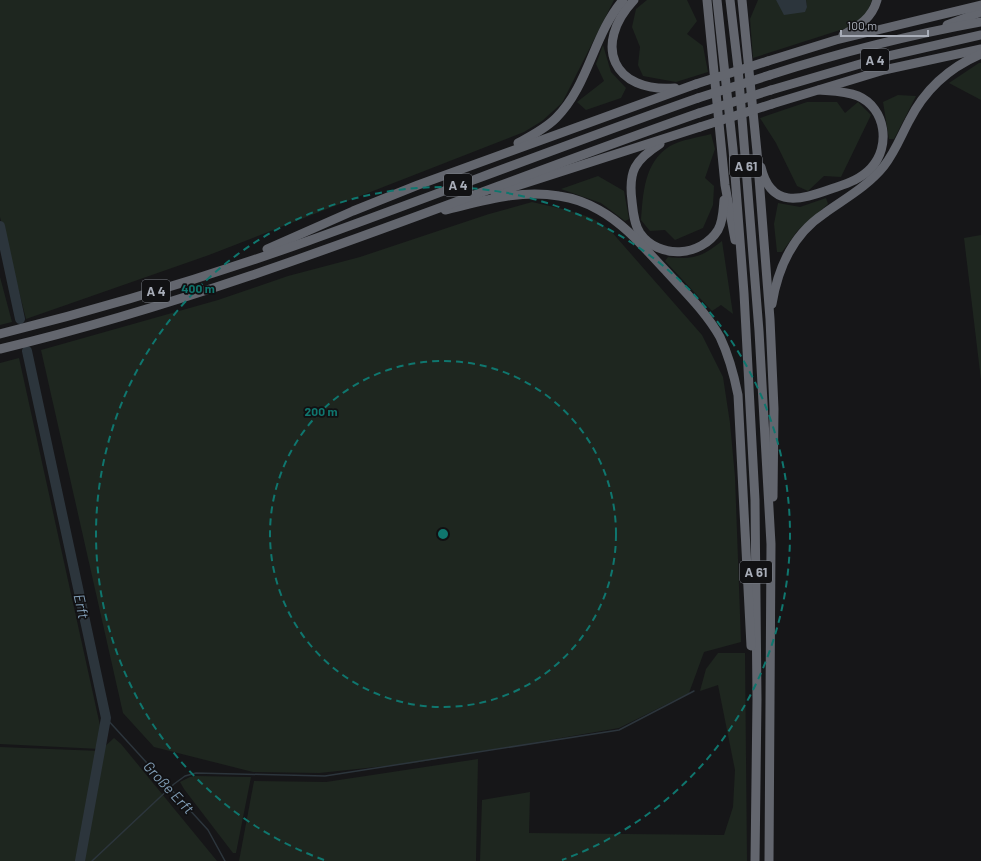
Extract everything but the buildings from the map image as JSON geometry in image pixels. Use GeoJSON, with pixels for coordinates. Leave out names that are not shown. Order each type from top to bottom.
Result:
{"type":"FeatureCollection","features":[{"type":"Feature","properties":{"kind":"highway"},"geometry":{"type":"LineString","coordinates":[[495,157],[539,131],[556,118],[569,103],[580,84],[602,33],[623,0]]}},
{"type":"Feature","properties":{"kind":"highway"},"geometry":{"type":"LineString","coordinates":[[634,0],[618,20],[613,33],[612,47],[617,66],[632,82],[645,87],[659,89],[686,87]]}},
{"type":"Feature","properties":{"kind":"highway"},"geometry":{"type":"LineString","coordinates":[[702,0],[709,19]]}},
{"type":"Feature","properties":{"kind":"highway"},"geometry":{"type":"LineString","coordinates":[[707,0],[725,185],[744,293]]}},
{"type":"Feature","properties":{"kind":"highway","name":"A 61"},"geometry":{"type":"LineString","coordinates":[[717,0],[733,149],[744,293],[755,500],[757,699],[755,861]]}},
{"type":"Feature","properties":{"kind":"highway","name":"A 61"},"geometry":{"type":"LineString","coordinates":[[730,0],[738,68],[759,331],[771,544],[769,861]]}},
{"type":"Feature","properties":{"kind":"highway"},"geometry":{"type":"LineString","coordinates":[[836,40],[866,20],[874,8],[877,0]]}},
{"type":"Feature","properties":{"kind":"highway"},"geometry":{"type":"LineString","coordinates":[[742,1],[757,152],[770,319],[774,424],[774,482],[771,544]]}},
{"type":"Feature","properties":{"kind":"highway"},"geometry":{"type":"LineString","coordinates":[[218,271],[353,211],[686,87],[836,40],[981,5]]}},
{"type":"Feature","properties":{"kind":"highway"},"geometry":{"type":"LineString","coordinates":[[932,31],[981,12]]}},
{"type":"Feature","properties":{"kind":"highway","name":"A 4"},"geometry":{"type":"LineString","coordinates":[[0,334],[93,309],[218,271],[307,241],[594,134],[770,75],[858,49],[932,31],[981,22]]}},
{"type":"Feature","properties":{"kind":"highway","name":"A 4"},"geometry":{"type":"LineString","coordinates":[[0,349],[84,327],[217,286],[334,247],[699,113],[884,57],[981,35]]}},
{"type":"Feature","properties":{"kind":"highway"},"geometry":{"type":"LineString","coordinates":[[442,211],[548,175],[884,70],[981,49]]}},
{"type":"Feature","properties":{"kind":"highway"},"geometry":{"type":"LineString","coordinates":[[770,319],[778,276],[787,252],[794,242],[812,223],[865,186],[880,171],[893,152],[920,102],[936,83],[956,66],[981,54]]}},
{"type":"Feature","properties":{"kind":"highway"},"geometry":{"type":"LineString","coordinates":[[757,152],[763,174],[770,186],[778,194],[790,199],[806,198],[850,182],[871,169],[879,156],[883,141],[882,126],[876,112],[872,106],[860,96],[844,92],[819,90]]}},
{"type":"Feature","properties":{"kind":"highway"},"geometry":{"type":"LineString","coordinates":[[670,137],[646,153],[637,162],[631,175],[630,184],[634,219],[640,233],[654,245],[666,250],[680,252],[694,250],[713,236],[723,218],[725,185]]}},
{"type":"Feature","properties":{"kind":"highway"},"geometry":{"type":"LineString","coordinates":[[416,216],[505,196],[536,193],[560,196],[592,206],[617,222],[642,246],[701,309],[719,336],[732,367],[738,395],[751,639],[757,699]]}},
{"type":"Feature","properties":{"kind":"shaded area"},"geometry":{"type":"Polygon","coordinates":[[[0,0],[614,0],[562,103],[542,121],[524,132],[209,255],[26,319],[0,217],[0,0]]]}},
{"type":"Feature","properties":{"kind":"shaded area"},"geometry":{"type":"Polygon","coordinates":[[[647,0],[687,0],[697,21],[687,34],[703,46],[708,72],[676,82],[643,76],[638,65],[640,47],[632,27],[636,9],[647,0]]]}},
{"type":"Feature","properties":{"kind":"shaded area"},"geometry":{"type":"Polygon","coordinates":[[[758,0],[776,0],[807,7],[806,0],[872,0],[868,10],[859,24],[753,58],[750,19],[758,0]]]}},
{"type":"Feature","properties":{"kind":"shaded area"},"geometry":{"type":"Polygon","coordinates":[[[776,0],[806,0],[807,7],[805,12],[784,15],[776,0]]]}},
{"type":"Feature","properties":{"kind":"shaded area"},"geometry":{"type":"Polygon","coordinates":[[[603,45],[611,72],[626,88],[621,98],[586,110],[577,102],[604,81],[596,64],[603,45]]]}},
{"type":"Feature","properties":{"kind":"shaded area"},"geometry":{"type":"Polygon","coordinates":[[[981,63],[981,100],[949,83],[981,63]]]}},
{"type":"Feature","properties":{"kind":"shaded area"},"geometry":{"type":"Polygon","coordinates":[[[898,95],[916,96],[894,139],[889,139],[883,102],[898,95]]]}},
{"type":"Feature","properties":{"kind":"shaded area"},"geometry":{"type":"Polygon","coordinates":[[[807,102],[837,102],[845,113],[858,102],[871,115],[841,177],[824,176],[808,191],[797,186],[776,143],[760,118],[807,102]]]}},
{"type":"Feature","properties":{"kind":"shaded area"},"geometry":{"type":"Polygon","coordinates":[[[711,134],[715,149],[705,178],[714,186],[713,205],[703,228],[675,240],[665,230],[650,231],[641,220],[646,179],[655,161],[661,153],[674,144],[684,140],[711,134]]]}},
{"type":"Feature","properties":{"kind":"shaded area"},"geometry":{"type":"Polygon","coordinates":[[[598,176],[624,191],[629,219],[625,221],[601,203],[561,189],[598,176]]]}},
{"type":"Feature","properties":{"kind":"shaded area"},"geometry":{"type":"Polygon","coordinates":[[[826,198],[828,204],[798,230],[782,252],[777,252],[774,224],[778,203],[800,207],[826,198]]]}},
{"type":"Feature","properties":{"kind":"shaded area"},"geometry":{"type":"Polygon","coordinates":[[[532,202],[567,210],[592,218],[610,230],[702,335],[723,377],[730,423],[735,477],[741,642],[704,652],[689,693],[619,728],[414,763],[319,773],[253,772],[154,747],[123,713],[41,350],[218,300],[288,276],[360,257],[489,214],[532,202]]]}},
{"type":"Feature","properties":{"kind":"shaded area"},"geometry":{"type":"Polygon","coordinates":[[[981,235],[981,380],[964,238],[981,235]]]}},
{"type":"Feature","properties":{"kind":"shaded area"},"geometry":{"type":"Polygon","coordinates":[[[722,241],[733,314],[721,305],[712,311],[665,261],[668,257],[684,258],[703,254],[722,241]]]}},
{"type":"Feature","properties":{"kind":"shaded area"},"geometry":{"type":"Polygon","coordinates":[[[0,277],[12,322],[0,325],[0,277]]]}},
{"type":"Feature","properties":{"kind":"shaded area"},"geometry":{"type":"Polygon","coordinates":[[[19,358],[101,730],[100,749],[0,744],[0,363],[19,358]]]}},
{"type":"Feature","properties":{"kind":"shaded area"},"geometry":{"type":"Polygon","coordinates":[[[718,653],[745,653],[747,861],[480,861],[482,800],[530,792],[529,833],[724,835],[733,807],[735,770],[718,685],[700,691],[706,669],[718,653]]]}},
{"type":"Feature","properties":{"kind":"shaded area"},"geometry":{"type":"Polygon","coordinates":[[[114,738],[121,744],[217,861],[0,861],[0,747],[100,751],[114,738]]]}},
{"type":"Feature","properties":{"kind":"shaded area"},"geometry":{"type":"Polygon","coordinates":[[[478,759],[476,861],[239,861],[254,781],[326,782],[478,759]]]}},
{"type":"Feature","properties":{"kind":"shaded area"},"geometry":{"type":"Polygon","coordinates":[[[195,776],[251,777],[236,853],[233,853],[180,782],[195,776]]]}},
{"type":"Feature","properties":{"kind":"waterway","name":"Erft"},"geometry":{"type":"LineString","coordinates":[[0,226],[20,319]]}},
{"type":"Feature","properties":{"kind":"waterway","name":"Erft"},"geometry":{"type":"LineString","coordinates":[[27,351],[106,718],[80,861]]}},
{"type":"Feature","properties":{"kind":"waterway"},"geometry":{"type":"LineString","coordinates":[[92,861],[174,784],[185,776],[196,773],[325,776],[619,730],[694,691]]}},
{"type":"Feature","properties":{"kind":"waterway","name":"Große Erft"},"geometry":{"type":"LineString","coordinates":[[106,718],[208,830],[225,861]]}}]}
